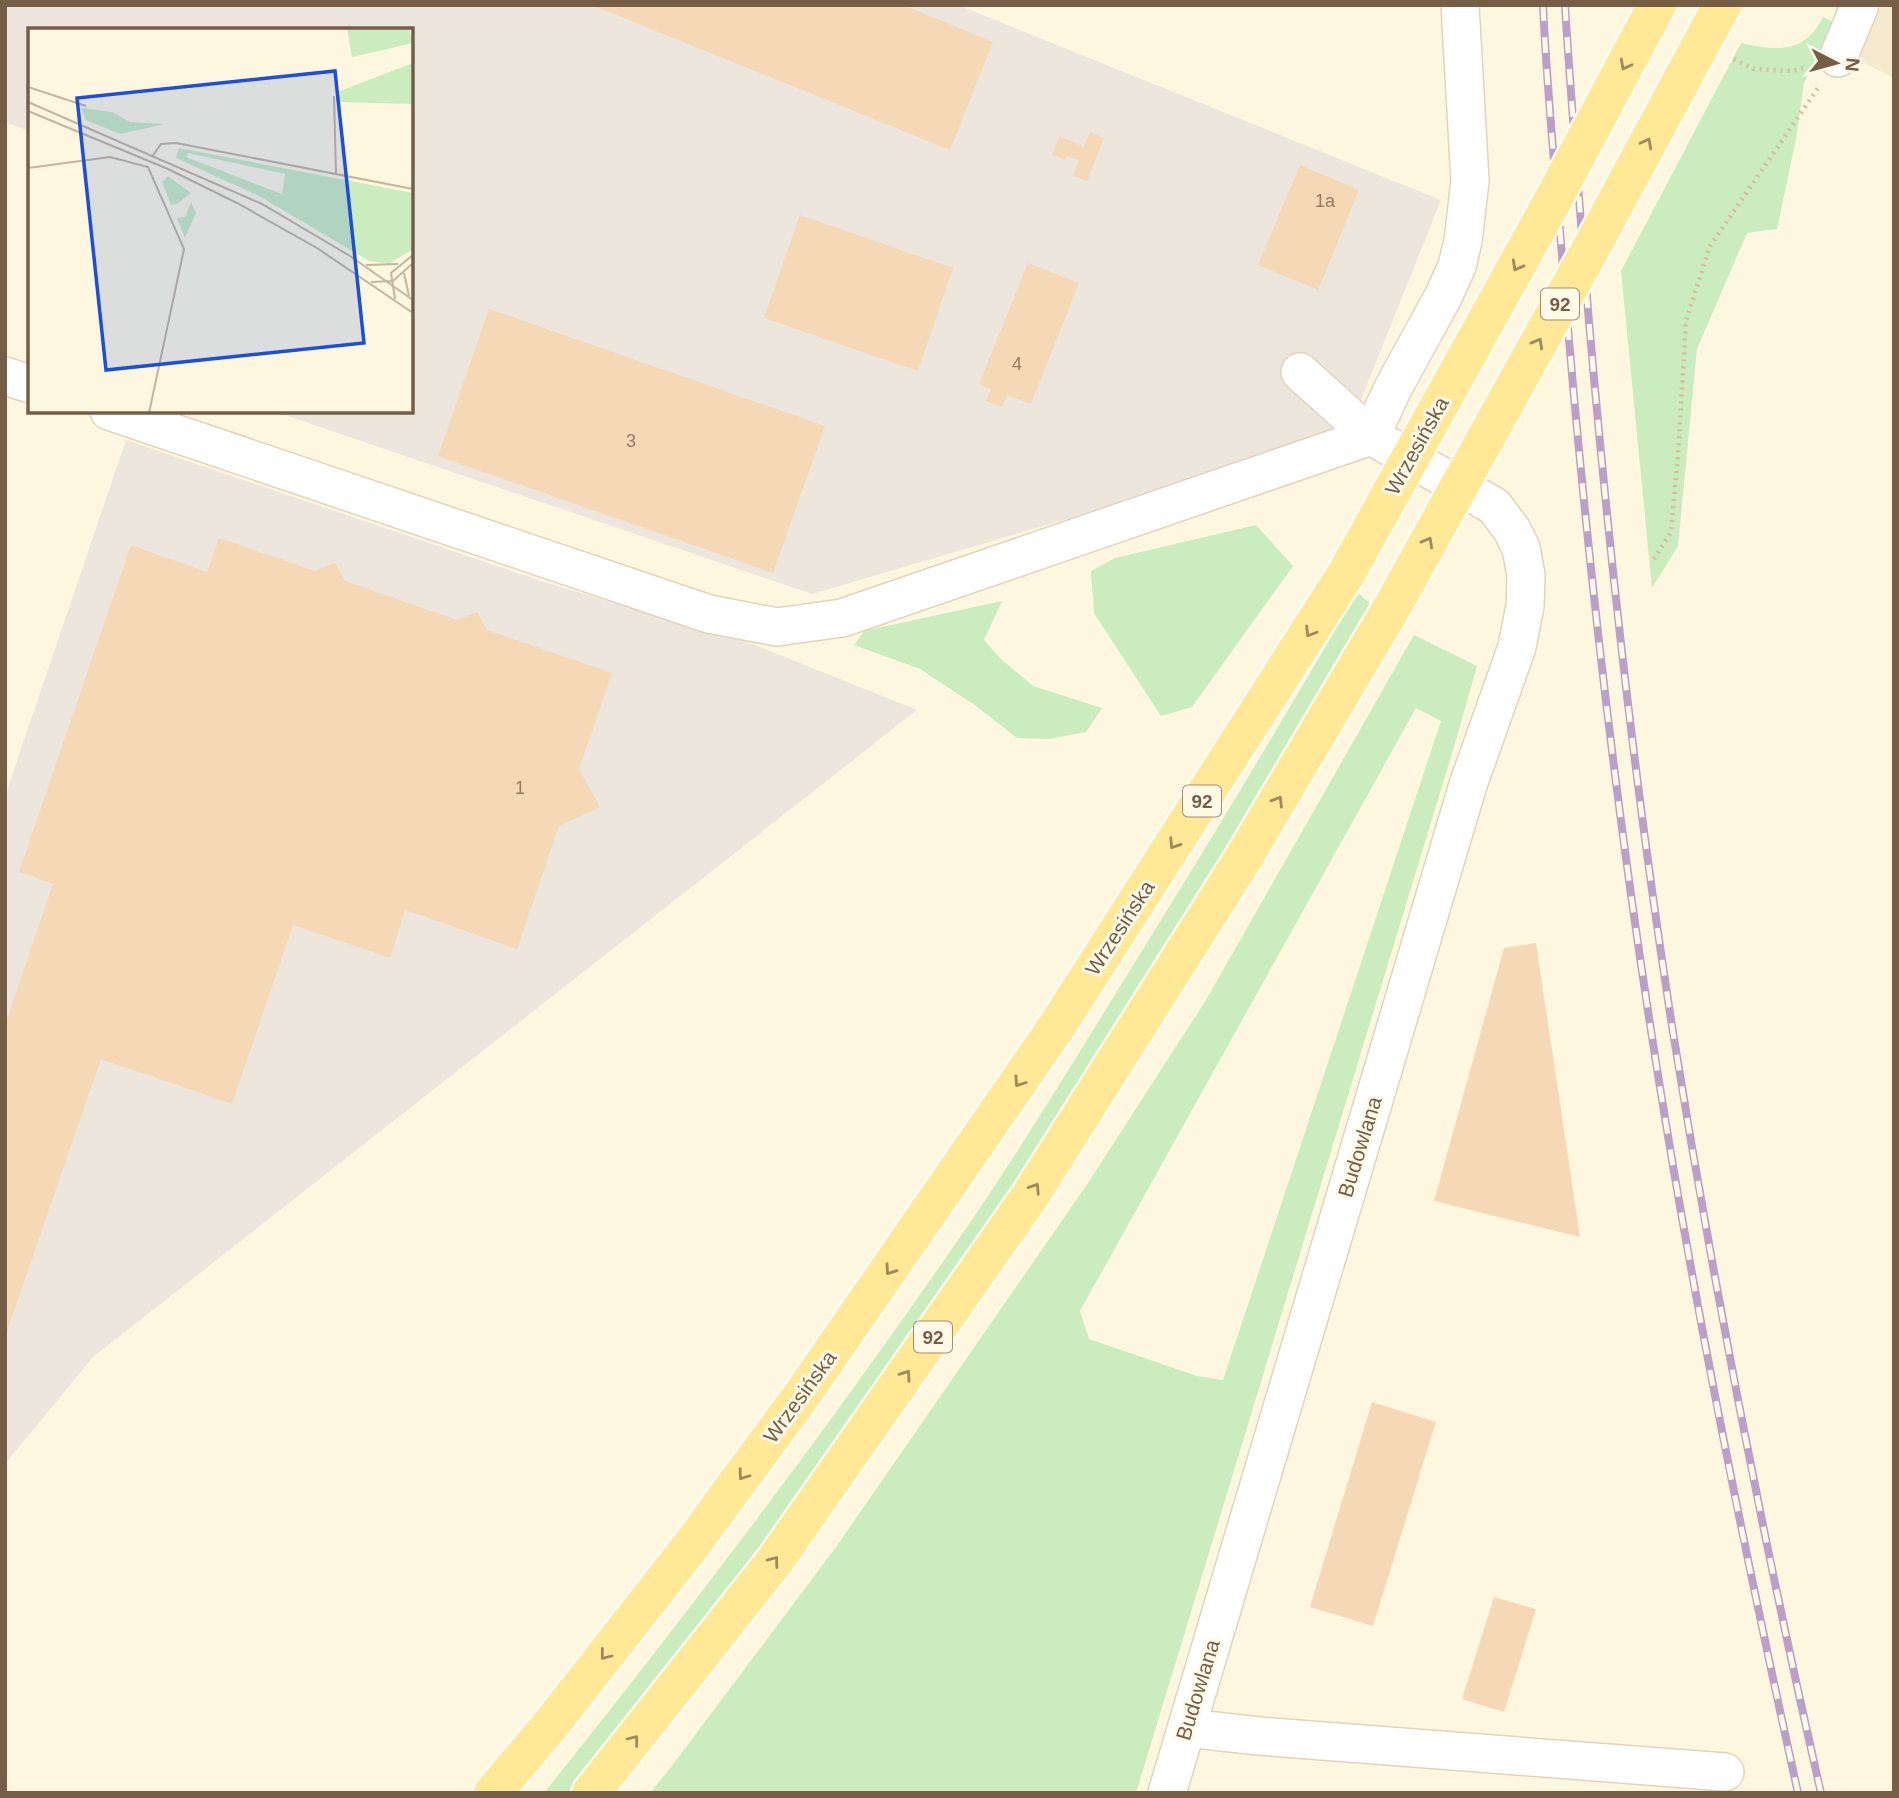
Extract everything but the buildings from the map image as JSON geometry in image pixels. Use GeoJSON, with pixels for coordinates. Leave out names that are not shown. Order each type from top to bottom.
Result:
{"type":"FeatureCollection","features":[{"type":"Feature","properties":{"kind":"main road","name":"Wrzesińska"},"geometry":{"type":"LineString","coordinates":[[493,1793],[552,1723],[690,1547],[843,1336],[1057,1026],[1346,574],[1553,200],[1657,5]]}},
{"type":"Feature","properties":{"kind":"main road","name":"92"},"geometry":{"type":"LineString","coordinates":[[591,1793],[774,1562],[1030,1196],[1243,859],[1395,601],[1595,241],[1721,5]]}},
{"type":"Feature","properties":{"kind":"street"},"geometry":{"type":"LineString","coordinates":[[115,413],[709,614],[777,627],[842,618],[1371,436],[1392,390],[1443,297],[1457,266],[1463,241],[1470,181],[1460,5]]}},
{"type":"Feature","properties":{"kind":"street"},"geometry":{"type":"LineString","coordinates":[[1838,58],[1860,5]]}},
{"type":"Feature","properties":{"kind":"street"},"geometry":{"type":"LineString","coordinates":[[1300,372],[1371,436]]}},
{"type":"Feature","properties":{"kind":"street"},"geometry":{"type":"LineString","coordinates":[[5,376],[28,383]]}},
{"type":"Feature","properties":{"kind":"street","name":"Budowlana"},"geometry":{"type":"LineString","coordinates":[[1167,1793],[1468,785],[1517,647],[1525,606],[1526,575],[1521,548],[1512,530],[1494,506],[1371,436]]}},
{"type":"Feature","properties":{"kind":"street"},"geometry":{"type":"LineString","coordinates":[[1186,1727],[1725,1772]]}},
{"type":"Feature","properties":{"kind":"path"},"geometry":{"type":"LineString","coordinates":[[1654,559],[1671,533],[1686,321],[1710,246],[1838,58]]}},
{"type":"Feature","properties":{"kind":"shaded area"},"geometry":{"type":"Polygon","coordinates":[[[5,5],[958,5],[1441,200],[1346,437],[812,594],[279,413],[413,413],[413,28],[28,28],[28,130],[5,122],[5,5]]]}},
{"type":"Feature","properties":{"kind":"shaded area"},"geometry":{"type":"Polygon","coordinates":[[[1837,5],[1894,5],[1894,78],[1854,58],[1835,9],[1837,5]]]}},
{"type":"Feature","properties":{"kind":"shaded area"},"geometry":{"type":"Polygon","coordinates":[[[126,440],[541,581],[755,645],[917,710],[93,1357],[5,1464],[5,796],[126,440]]]}},
{"type":"Feature","properties":{"kind":"green space"},"geometry":{"type":"Polygon","coordinates":[[[1823,17],[1834,22],[1804,83],[1796,139],[1777,229],[1747,233],[1697,349],[1678,546],[1652,588],[1621,271],[1741,43],[1766,48],[1799,44],[1816,29],[1823,17]]]}},
{"type":"Feature","properties":{"kind":"green space"},"geometry":{"type":"Polygon","coordinates":[[[1256,525],[1293,566],[1192,707],[1161,716],[1094,613],[1091,571],[1115,558],[1256,525]]]}},
{"type":"Feature","properties":{"kind":"green space"},"geometry":{"type":"Polygon","coordinates":[[[1357,592],[1372,605],[1223,855],[963,1262],[810,1479],[660,1677],[567,1793],[544,1793],[768,1505],[980,1208],[1189,874],[1357,592]]]}},
{"type":"Feature","properties":{"kind":"green space"},"geometry":{"type":"Polygon","coordinates":[[[1002,601],[984,640],[1001,659],[1033,686],[1102,708],[1086,732],[1049,739],[1017,738],[976,706],[920,669],[854,645],[864,631],[1002,601]]]}},
{"type":"Feature","properties":{"kind":"green space"},"geometry":{"type":"Polygon","coordinates":[[[1414,635],[1477,666],[1136,1793],[650,1793],[836,1547],[1088,1183],[1206,1000],[1414,635]],[[1416,708],[1080,1311],[1089,1339],[1197,1376],[1223,1380],[1441,721],[1416,708]]]}},
{"type":"Feature","properties":{"kind":"railway"},"geometry":{"type":"LineString","coordinates":[[1543,5],[1582,483],[1633,911],[1695,1292],[1744,1543],[1798,1793]]}},
{"type":"Feature","properties":{"kind":"railway"},"geometry":{"type":"LineString","coordinates":[[1565,5],[1600,444],[1632,736],[1658,929],[1722,1315],[1759,1506],[1821,1793]]}}]}
